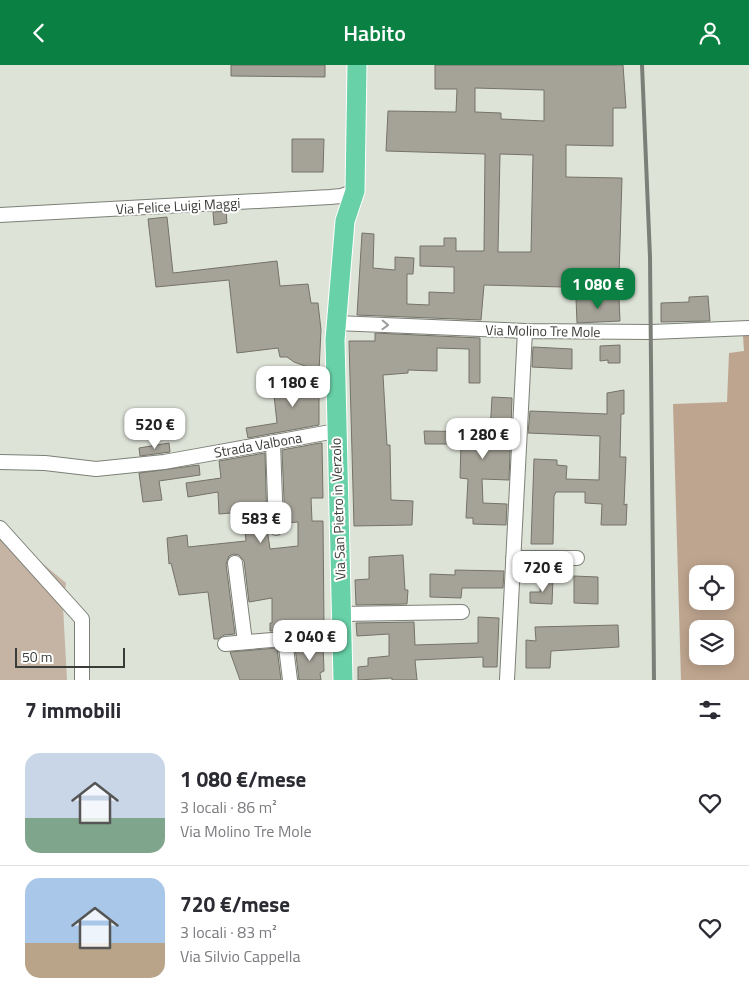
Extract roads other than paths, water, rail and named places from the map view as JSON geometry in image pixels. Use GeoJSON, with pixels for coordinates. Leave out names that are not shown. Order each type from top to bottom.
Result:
{"type":"FeatureCollection","features":[{"type":"Feature","properties":{"kind":"main road","name":"Via San Pietro in Verzolo"},"geometry":{"type":"LineString","coordinates":[[343,680],[335,340],[345,221],[355,191],[357,65]]}},
{"type":"Feature","properties":{"kind":"street","name":"Via Felice Luigi Maggi"},"geometry":{"type":"LineString","coordinates":[[0,215],[330,197],[341,196],[355,191]]}},
{"type":"Feature","properties":{"kind":"street","name":"Via Molino Tre Mole"},"geometry":{"type":"LineString","coordinates":[[336,323],[525,331],[651,332],[749,328]]}},
{"type":"Feature","properties":{"kind":"street"},"geometry":{"type":"LineString","coordinates":[[507,680],[525,331]]}},
{"type":"Feature","properties":{"kind":"street","name":"Strada Valbona"},"geometry":{"type":"LineString","coordinates":[[0,462],[45,463],[96,469],[164,462],[336,431]]}},
{"type":"Feature","properties":{"kind":"street"},"geometry":{"type":"LineString","coordinates":[[273,443],[276,528]]}},
{"type":"Feature","properties":{"kind":"street"},"geometry":{"type":"LineString","coordinates":[[0,528],[82,619],[82,680]]}},
{"type":"Feature","properties":{"kind":"street"},"geometry":{"type":"LineString","coordinates":[[513,558],[577,558]]}},
{"type":"Feature","properties":{"kind":"street"},"geometry":{"type":"LineString","coordinates":[[235,563],[245,642]]}},
{"type":"Feature","properties":{"kind":"street"},"geometry":{"type":"LineString","coordinates":[[341,614],[462,612]]}},
{"type":"Feature","properties":{"kind":"street"},"geometry":{"type":"LineString","coordinates":[[225,644],[342,634]]}},
{"type":"Feature","properties":{"kind":"street"},"geometry":{"type":"LineString","coordinates":[[285,639],[290,680]]}},
{"type":"Feature","properties":{"kind":"railway"},"geometry":{"type":"LineString","coordinates":[[642,65],[650,257],[654,680]]}}]}
